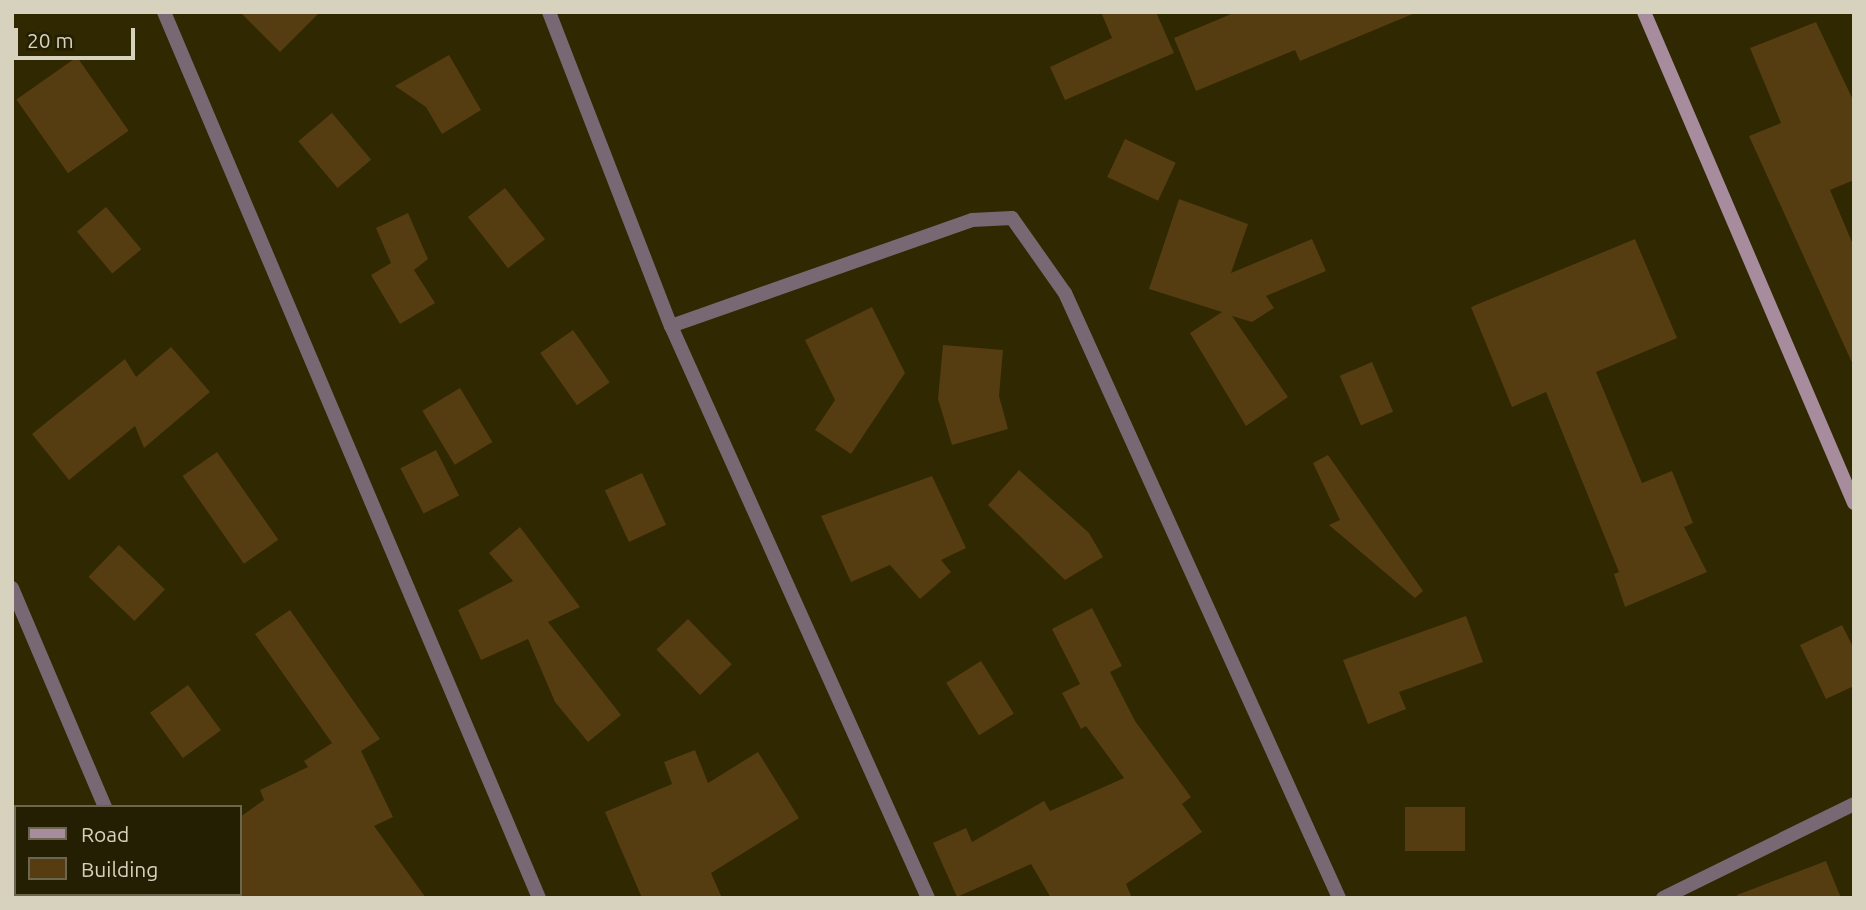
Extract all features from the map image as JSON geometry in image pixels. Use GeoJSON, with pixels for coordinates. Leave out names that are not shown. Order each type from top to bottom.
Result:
{"type":"FeatureCollection","features":[{"type":"Feature","properties":{"kind":"street"},"geometry":{"type":"LineString","coordinates":[[164,12],[539,898]]}},
{"type":"Feature","properties":{"kind":"street"},"geometry":{"type":"LineString","coordinates":[[550,12],[671,326],[928,898]]}},
{"type":"Feature","properties":{"kind":"street"},"geometry":{"type":"LineString","coordinates":[[1644,12],[1854,503]]}},
{"type":"Feature","properties":{"kind":"street"},"geometry":{"type":"LineString","coordinates":[[671,326],[972,219],[1012,218],[1065,293],[1339,898]]}},
{"type":"Feature","properties":{"kind":"street"},"geometry":{"type":"LineString","coordinates":[[12,589],[104,805]]}},
{"type":"Feature","properties":{"kind":"street"},"geometry":{"type":"LineString","coordinates":[[1663,898],[1854,804]]}},
{"type":"Feature","properties":{"kind":"building"},"geometry":{"type":"Polygon","coordinates":[[[240,12],[320,12],[280,52],[240,12]]]}},
{"type":"Feature","properties":{"kind":"building"},"geometry":{"type":"Polygon","coordinates":[[[1101,12],[1156,12],[1174,53],[1065,100],[1050,67],[1112,38],[1101,12]]]}},
{"type":"Feature","properties":{"kind":"building"},"geometry":{"type":"Polygon","coordinates":[[[1236,12],[1415,13],[1300,61],[1295,50],[1196,91],[1174,38],[1236,12]]]}},
{"type":"Feature","properties":{"kind":"building"},"geometry":{"type":"Polygon","coordinates":[[[1816,22],[1854,102],[1854,180],[1830,190],[1854,247],[1854,367],[1749,136],[1781,123],[1750,48],[1816,22]]]}},
{"type":"Feature","properties":{"kind":"building"},"geometry":{"type":"Polygon","coordinates":[[[449,55],[481,110],[442,134],[426,107],[395,86],[449,55]]]}},
{"type":"Feature","properties":{"kind":"building"},"geometry":{"type":"Polygon","coordinates":[[[77,57],[129,131],[68,173],[16,99],[77,57]]]}},
{"type":"Feature","properties":{"kind":"building"},"geometry":{"type":"Polygon","coordinates":[[[332,113],[371,160],[338,188],[298,141],[332,113]]]}},
{"type":"Feature","properties":{"kind":"building"},"geometry":{"type":"Polygon","coordinates":[[[1125,139],[1176,163],[1158,201],[1107,177],[1125,139]]]}},
{"type":"Feature","properties":{"kind":"building"},"geometry":{"type":"Polygon","coordinates":[[[505,188],[545,239],[508,268],[468,217],[505,188]]]}},
{"type":"Feature","properties":{"kind":"building"},"geometry":{"type":"Polygon","coordinates":[[[1179,199],[1248,224],[1231,273],[1312,239],[1326,271],[1266,296],[1274,308],[1252,322],[1232,316],[1288,397],[1246,426],[1190,333],[1222,312],[1149,289],[1179,199]]]}},
{"type":"Feature","properties":{"kind":"building"},"geometry":{"type":"Polygon","coordinates":[[[106,207],[141,249],[112,274],[77,231],[106,207]]]}},
{"type":"Feature","properties":{"kind":"building"},"geometry":{"type":"Polygon","coordinates":[[[408,213],[428,259],[414,270],[435,303],[400,324],[371,275],[391,263],[376,228],[408,213]]]}},
{"type":"Feature","properties":{"kind":"building"},"geometry":{"type":"Polygon","coordinates":[[[1635,239],[1677,338],[1596,372],[1642,483],[1672,471],[1693,523],[1684,527],[1707,572],[1625,607],[1614,574],[1619,572],[1546,392],[1512,407],[1471,307],[1635,239]]]}},
{"type":"Feature","properties":{"kind":"building"},"geometry":{"type":"Polygon","coordinates":[[[872,307],[905,373],[851,454],[815,430],[835,400],[805,340],[872,307]]]}},
{"type":"Feature","properties":{"kind":"building"},"geometry":{"type":"Polygon","coordinates":[[[573,330],[610,382],[577,405],[540,353],[573,330]]]}},
{"type":"Feature","properties":{"kind":"building"},"geometry":{"type":"Polygon","coordinates":[[[943,345],[1003,350],[999,396],[1008,429],[952,445],[938,399],[943,345]]]}},
{"type":"Feature","properties":{"kind":"building"},"geometry":{"type":"Polygon","coordinates":[[[171,347],[210,392],[144,448],[135,426],[69,480],[32,434],[125,359],[136,377],[171,347]]]}},
{"type":"Feature","properties":{"kind":"building"},"geometry":{"type":"Polygon","coordinates":[[[1372,362],[1393,412],[1361,425],[1340,376],[1372,362]]]}},
{"type":"Feature","properties":{"kind":"building"},"geometry":{"type":"Polygon","coordinates":[[[460,388],[492,442],[455,465],[422,411],[460,388]]]}},
{"type":"Feature","properties":{"kind":"building"},"geometry":{"type":"Polygon","coordinates":[[[436,450],[459,495],[424,514],[400,468],[436,450]]]}},
{"type":"Feature","properties":{"kind":"building"},"geometry":{"type":"Polygon","coordinates":[[[217,452],[278,540],[244,564],[183,476],[217,452]]]}},
{"type":"Feature","properties":{"kind":"building"},"geometry":{"type":"Polygon","coordinates":[[[1328,455],[1423,591],[1415,598],[1329,525],[1340,520],[1313,463],[1328,455]]]}},
{"type":"Feature","properties":{"kind":"building"},"geometry":{"type":"Polygon","coordinates":[[[1019,470],[1089,533],[1103,557],[1065,580],[988,505],[1019,470]]]}},
{"type":"Feature","properties":{"kind":"building"},"geometry":{"type":"Polygon","coordinates":[[[642,473],[666,525],[629,542],[605,490],[642,473]]]}},
{"type":"Feature","properties":{"kind":"building"},"geometry":{"type":"Polygon","coordinates":[[[932,476],[966,548],[941,560],[951,572],[920,599],[890,565],[851,582],[821,516],[932,476]]]}},
{"type":"Feature","properties":{"kind":"building"},"geometry":{"type":"Polygon","coordinates":[[[520,527],[580,607],[548,622],[621,715],[588,742],[555,702],[528,639],[481,660],[458,610],[513,581],[489,553],[520,527]]]}},
{"type":"Feature","properties":{"kind":"building"},"geometry":{"type":"Polygon","coordinates":[[[119,545],[165,589],[134,621],[88,577],[119,545]]]}},
{"type":"Feature","properties":{"kind":"building"},"geometry":{"type":"Polygon","coordinates":[[[1092,608],[1122,666],[1110,672],[1135,721],[1191,797],[1182,804],[1202,832],[1126,884],[1132,898],[1051,898],[1031,864],[957,897],[933,843],[966,828],[972,842],[1044,801],[1050,811],[1124,778],[1086,726],[1081,729],[1062,693],[1080,684],[1052,629],[1092,608]]]}},
{"type":"Feature","properties":{"kind":"building"},"geometry":{"type":"Polygon","coordinates":[[[290,610],[380,739],[361,751],[393,817],[374,826],[426,898],[240,898],[242,816],[264,800],[260,790],[308,767],[304,761],[332,743],[255,634],[290,610]]]}},
{"type":"Feature","properties":{"kind":"building"},"geometry":{"type":"Polygon","coordinates":[[[1466,616],[1483,662],[1399,692],[1406,709],[1368,724],[1343,660],[1466,616]]]}},
{"type":"Feature","properties":{"kind":"building"},"geometry":{"type":"Polygon","coordinates":[[[688,619],[732,664],[700,695],[656,650],[688,619]]]}},
{"type":"Feature","properties":{"kind":"building"},"geometry":{"type":"Polygon","coordinates":[[[1842,625],[1854,649],[1854,686],[1826,699],[1800,645],[1842,625]]]}},
{"type":"Feature","properties":{"kind":"building"},"geometry":{"type":"Polygon","coordinates":[[[981,661],[1014,714],[979,735],[946,683],[981,661]]]}},
{"type":"Feature","properties":{"kind":"building"},"geometry":{"type":"Polygon","coordinates":[[[188,685],[221,730],[183,758],[150,713],[188,685]]]}},
{"type":"Feature","properties":{"kind":"building"},"geometry":{"type":"Polygon","coordinates":[[[695,750],[708,783],[758,752],[799,818],[711,873],[722,898],[642,898],[605,812],[672,784],[664,762],[695,750]]]}},
{"type":"Feature","properties":{"kind":"building"},"geometry":{"type":"Polygon","coordinates":[[[1405,807],[1465,807],[1465,851],[1405,851],[1405,807]]]}},
{"type":"Feature","properties":{"kind":"building"},"geometry":{"type":"Polygon","coordinates":[[[1826,861],[1841,898],[1738,898],[1737,895],[1826,861]]]}}]}
